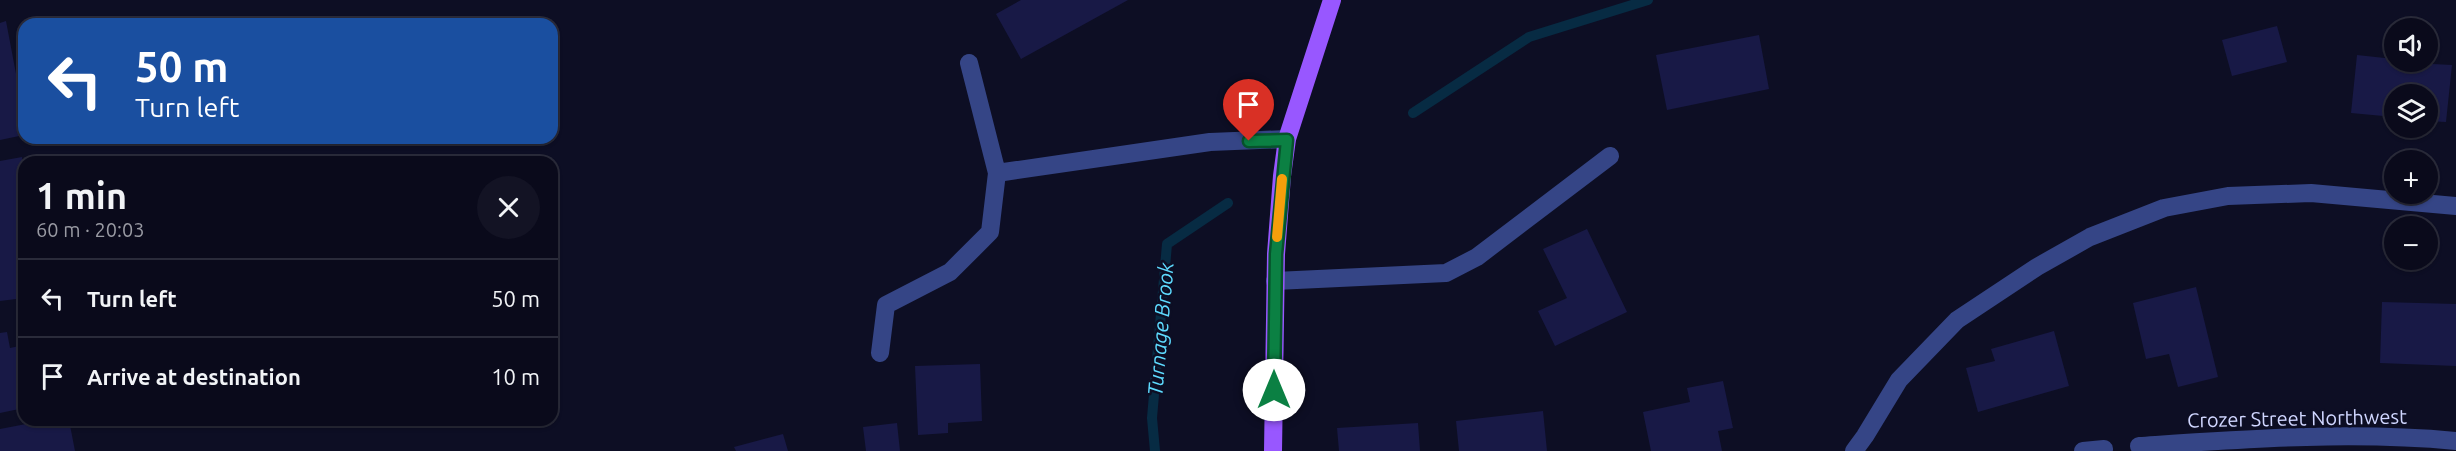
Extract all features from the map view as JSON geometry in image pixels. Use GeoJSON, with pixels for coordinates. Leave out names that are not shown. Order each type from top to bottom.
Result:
{"type":"FeatureCollection","features":[{"type":"Feature","properties":{"kind":"main road"},"geometry":{"type":"LineString","coordinates":[[1273,451],[1275,280],[1287,140],[1332,0]]}},
{"type":"Feature","properties":{"kind":"street"},"geometry":{"type":"LineString","coordinates":[[880,353],[886,305],[950,272],[990,232],[997,173],[969,63]]}},
{"type":"Feature","properties":{"kind":"street"},"geometry":{"type":"LineString","coordinates":[[997,173],[1210,142],[1287,140]]}},
{"type":"Feature","properties":{"kind":"street"},"geometry":{"type":"LineString","coordinates":[[1275,280],[1446,273],[1477,257],[1610,156]]}},
{"type":"Feature","properties":{"kind":"street"},"geometry":{"type":"LineString","coordinates":[[1854,451],[1899,380],[1957,320],[2037,267],[2090,237],[2164,208],[2228,196],[2311,193],[2456,207]]}},
{"type":"Feature","properties":{"kind":"street","name":"Crozer Street Northwest"},"geometry":{"type":"LineString","coordinates":[[2139,446],[2268,438],[2406,436],[2456,441]]}},
{"type":"Feature","properties":{"kind":"street"},"geometry":{"type":"LineString","coordinates":[[2083,451],[2104,448]]}},
{"type":"Feature","properties":{"kind":"building"},"geometry":{"type":"Polygon","coordinates":[[[1021,0],[1128,0],[1021,59],[996,14],[1021,0]]]}},
{"type":"Feature","properties":{"kind":"building"},"geometry":{"type":"Polygon","coordinates":[[[6,21],[18,84],[18,136],[0,140],[0,23],[6,21]]]}},
{"type":"Feature","properties":{"kind":"building"},"geometry":{"type":"Polygon","coordinates":[[[2277,26],[2287,62],[2232,76],[2222,40],[2277,26]]]}},
{"type":"Feature","properties":{"kind":"building"},"geometry":{"type":"Polygon","coordinates":[[[1759,35],[1769,89],[1667,110],[1656,55],[1759,35]]]}},
{"type":"Feature","properties":{"kind":"building"},"geometry":{"type":"Polygon","coordinates":[[[2357,55],[2384,58],[2384,72],[2438,72],[2438,64],[2452,65],[2446,122],[2438,122],[2438,84],[2384,84],[2384,116],[2351,113],[2357,55]]]}},
{"type":"Feature","properties":{"kind":"building"},"geometry":{"type":"Polygon","coordinates":[[[18,158],[18,299],[0,301],[0,161],[18,158]]]}},
{"type":"Feature","properties":{"kind":"building"},"geometry":{"type":"Polygon","coordinates":[[[1587,229],[1627,312],[1555,346],[1538,311],[1567,298],[1543,249],[1587,229]]]}},
{"type":"Feature","properties":{"kind":"building"},"geometry":{"type":"Polygon","coordinates":[[[2196,287],[2218,377],[2178,387],[2169,354],[2146,359],[2133,303],[2196,287]]]}},
{"type":"Feature","properties":{"kind":"building"},"geometry":{"type":"Polygon","coordinates":[[[2382,302],[2456,304],[2456,366],[2380,363],[2382,302]]]}},
{"type":"Feature","properties":{"kind":"building"},"geometry":{"type":"Polygon","coordinates":[[[2054,331],[2069,386],[1978,412],[1966,368],[1995,361],[1991,349],[2054,331]]]}},
{"type":"Feature","properties":{"kind":"building"},"geometry":{"type":"Polygon","coordinates":[[[7,332],[10,348],[18,346],[18,409],[0,413],[0,333],[7,332]]]}},
{"type":"Feature","properties":{"kind":"building"},"geometry":{"type":"Polygon","coordinates":[[[980,364],[982,421],[948,423],[948,433],[918,435],[915,366],[980,364]]]}},
{"type":"Feature","properties":{"kind":"building"},"geometry":{"type":"Polygon","coordinates":[[[1723,381],[1733,428],[1718,431],[1722,451],[1651,451],[1643,412],[1690,402],[1687,388],[1723,381]]]}},
{"type":"Feature","properties":{"kind":"building"},"geometry":{"type":"Polygon","coordinates":[[[1543,411],[1547,451],[1459,451],[1456,421],[1543,411]]]}},
{"type":"Feature","properties":{"kind":"building"},"geometry":{"type":"Polygon","coordinates":[[[897,423],[900,451],[866,451],[863,427],[897,423]]]}},
{"type":"Feature","properties":{"kind":"building"},"geometry":{"type":"Polygon","coordinates":[[[1418,423],[1420,451],[1339,451],[1337,428],[1418,423]]]}},
{"type":"Feature","properties":{"kind":"building"},"geometry":{"type":"Polygon","coordinates":[[[18,426],[70,426],[75,451],[0,451],[0,429],[18,426]]]}},
{"type":"Feature","properties":{"kind":"building"},"geometry":{"type":"Polygon","coordinates":[[[783,434],[788,451],[736,451],[734,447],[783,434]]]}},
{"type":"Feature","properties":{"kind":"waterway","name":"Turnage Brook"},"geometry":{"type":"LineString","coordinates":[[1413,113],[1529,37],[1648,0]]}},
{"type":"Feature","properties":{"kind":"waterway","name":"Turnage Brook"},"geometry":{"type":"LineString","coordinates":[[1155,451],[1152,418],[1167,244],[1228,203]]}},
{"type":"Feature","properties":{"kind":"slow traffic"},"geometry":{"type":"LineString","coordinates":[[1277,237],[1282,179]]}},
{"type":"Feature","properties":{"kind":"route"},"geometry":{"type":"LineString","coordinates":[[1249,141],[1287,140],[1276,254],[1274,390]]}}]}
